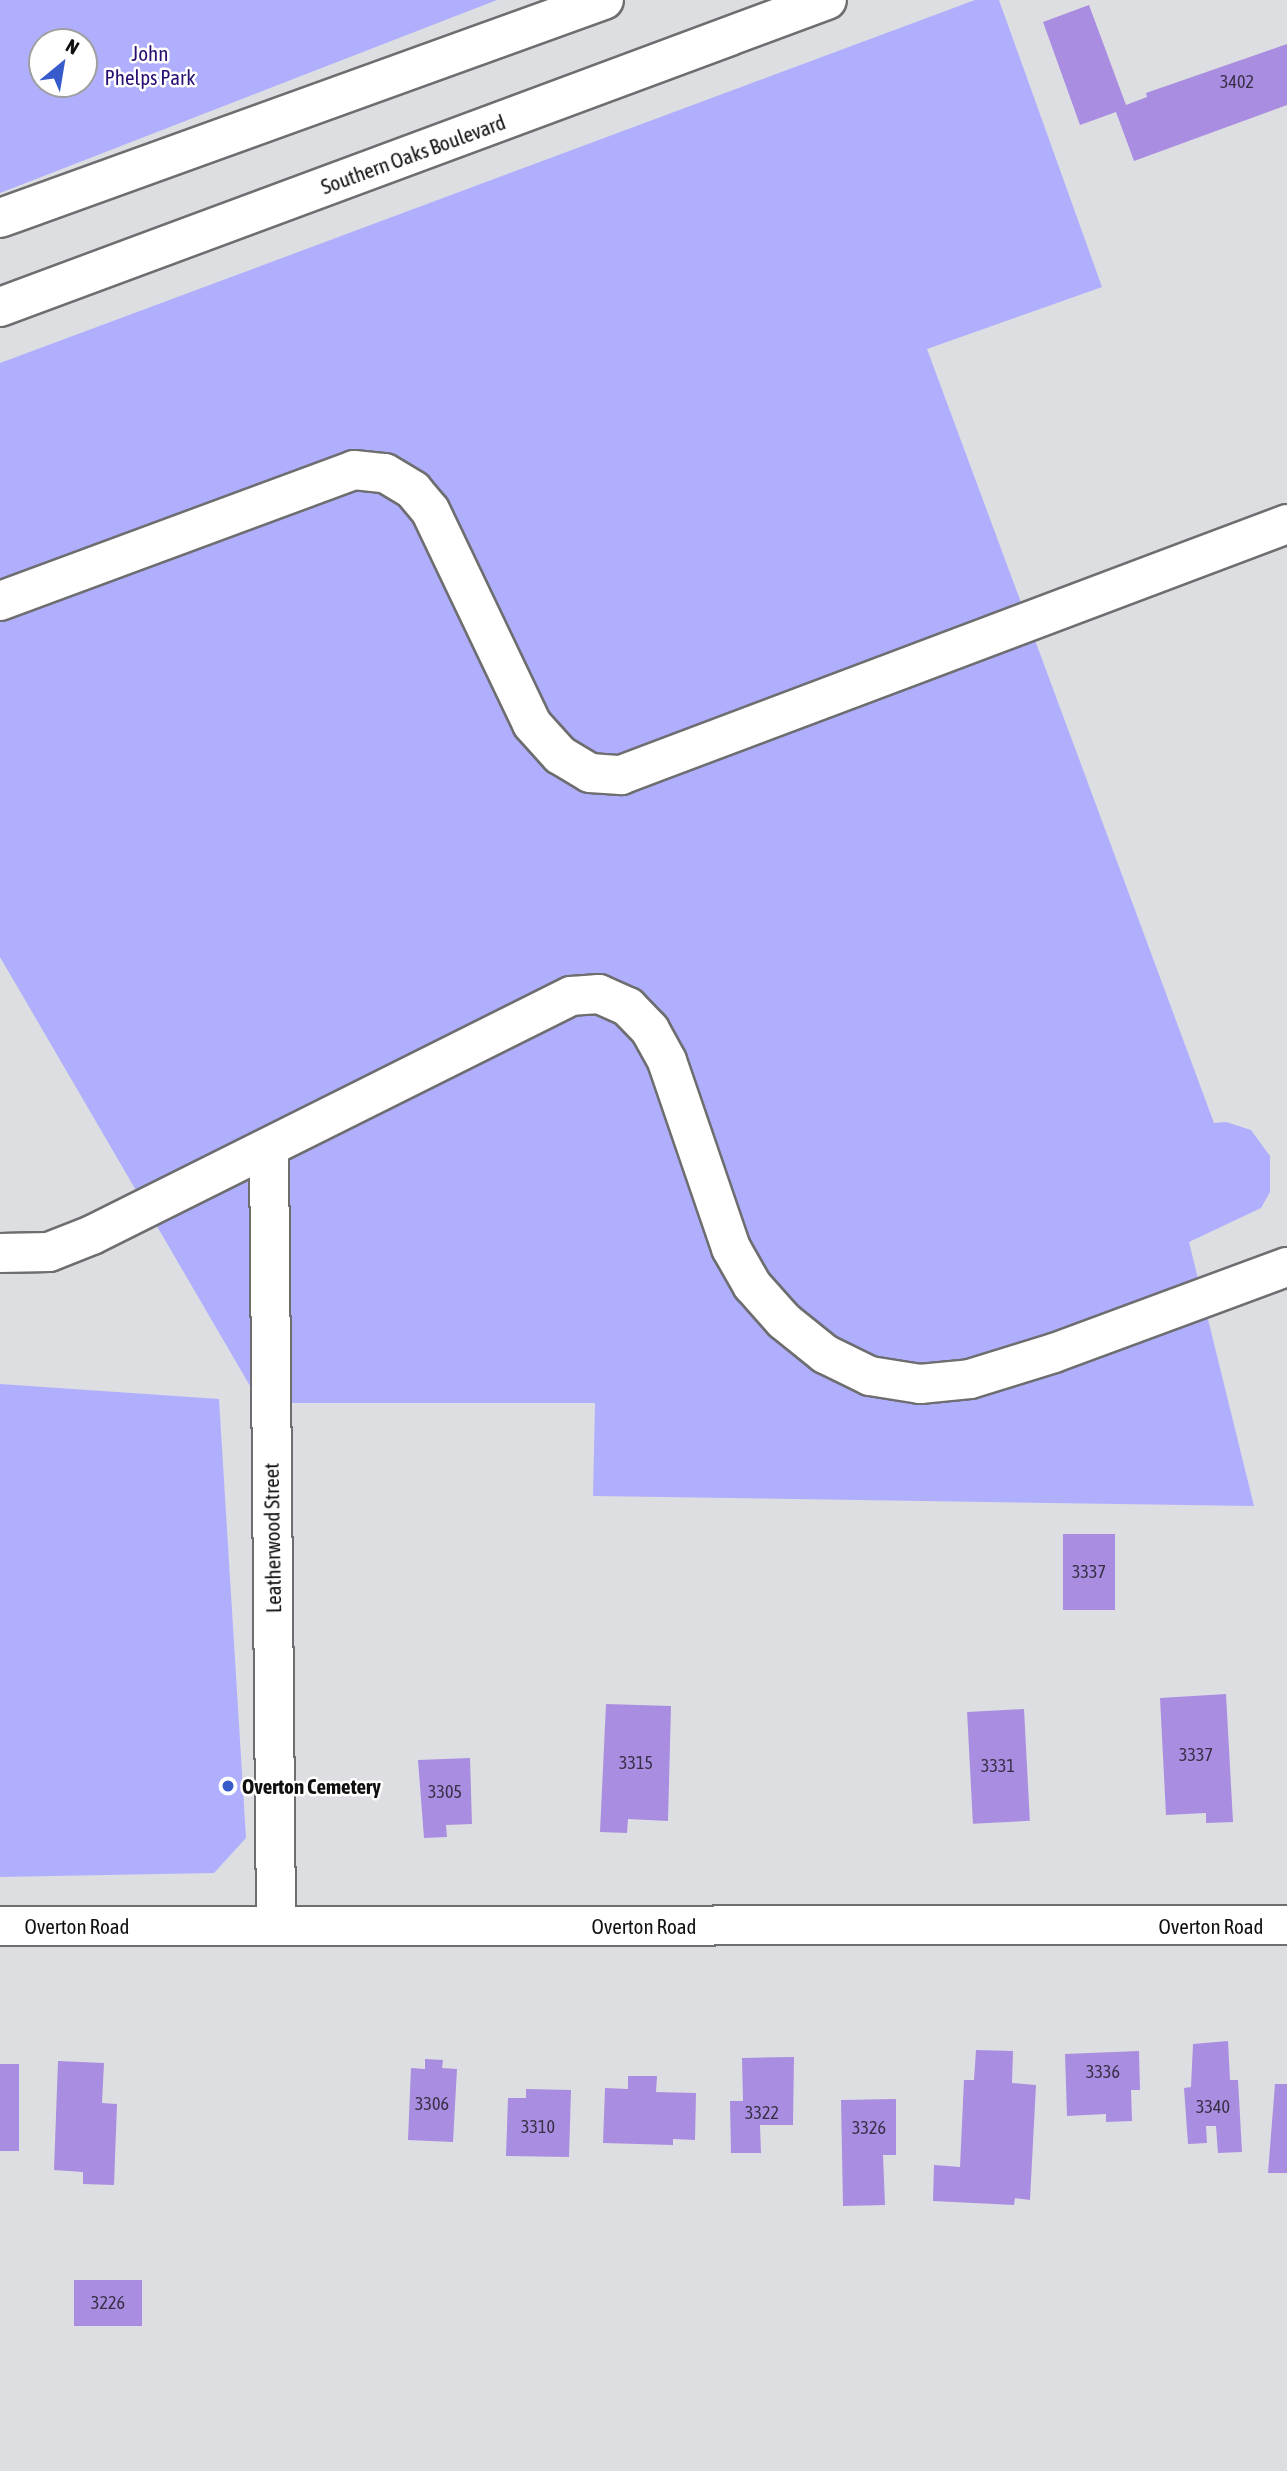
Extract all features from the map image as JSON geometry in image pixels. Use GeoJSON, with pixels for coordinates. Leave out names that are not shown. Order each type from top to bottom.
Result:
{"type":"FeatureCollection","features":[{"type":"Feature","properties":{"kind":"street"},"geometry":{"type":"LineString","coordinates":[[0,218],[604,0]]}},
{"type":"Feature","properties":{"kind":"street","name":"Southern Oaks Boulevard"},"geometry":{"type":"LineString","coordinates":[[0,307],[827,0]]}},
{"type":"Feature","properties":{"kind":"street"},"geometry":{"type":"LineString","coordinates":[[0,601],[354,470],[385,473],[413,490],[430,510],[532,724],[560,755],[590,773],[621,775],[1287,524]]}},
{"type":"Feature","properties":{"kind":"street"},"geometry":{"type":"LineString","coordinates":[[0,1253],[49,1252],[269,1150],[571,996],[599,994],[628,1007],[650,1030],[667,1061],[731,1248],[752,1284],[784,1321],[825,1354],[870,1376],[920,1384],[970,1379],[1054,1353],[1287,1267]]}},
{"type":"Feature","properties":{"kind":"street","name":"Leatherwood Street"},"geometry":{"type":"LineString","coordinates":[[269,1150],[276,1926]]}},
{"type":"Feature","properties":{"kind":"street","name":"Overton Road"},"geometry":{"type":"LineString","coordinates":[[0,1926],[1287,1925]]}},
{"type":"Feature","properties":{"kind":"green space","name":"John Phelps Park"},"geometry":{"type":"Polygon","coordinates":[[[0,0],[497,0],[0,193],[0,0]]]}},
{"type":"Feature","properties":{"kind":"green space"},"geometry":{"type":"Polygon","coordinates":[[[975,0],[999,0],[1102,287],[927,349],[1214,1123],[1226,1122],[1251,1130],[1270,1156],[1270,1192],[1261,1208],[1189,1242],[1254,1506],[593,1496],[595,1403],[260,1403],[0,957],[0,363],[975,0]]]}},
{"type":"Feature","properties":{"kind":"green space"},"geometry":{"type":"Polygon","coordinates":[[[0,1384],[219,1399],[246,1838],[214,1873],[0,1877],[0,1384]]]}},
{"type":"Feature","properties":{"kind":"building"},"geometry":{"type":"Polygon","coordinates":[[[1089,5],[1126,105],[1147,97],[1146,93],[1287,44],[1287,105],[1134,161],[1116,112],[1080,125],[1043,22],[1089,5]]]}},
{"type":"Feature","properties":{"kind":"building"},"geometry":{"type":"Polygon","coordinates":[[[1063,1534],[1115,1534],[1115,1610],[1063,1610],[1063,1534]]]}},
{"type":"Feature","properties":{"kind":"building"},"geometry":{"type":"Polygon","coordinates":[[[1226,1694],[1233,1822],[1206,1823],[1206,1813],[1166,1815],[1160,1698],[1226,1694]]]}},
{"type":"Feature","properties":{"kind":"building"},"geometry":{"type":"Polygon","coordinates":[[[606,1704],[671,1706],[668,1821],[628,1819],[627,1833],[600,1832],[606,1704]]]}},
{"type":"Feature","properties":{"kind":"building"},"geometry":{"type":"Polygon","coordinates":[[[1024,1709],[1030,1821],[973,1824],[967,1712],[1024,1709]]]}},
{"type":"Feature","properties":{"kind":"building"},"geometry":{"type":"Polygon","coordinates":[[[470,1758],[472,1824],[446,1825],[447,1837],[424,1838],[418,1760],[470,1758]]]}},
{"type":"Feature","properties":{"kind":"building"},"geometry":{"type":"Polygon","coordinates":[[[1228,2041],[1230,2080],[1238,2080],[1242,2152],[1218,2153],[1216,2126],[1206,2126],[1207,2143],[1188,2144],[1184,2088],[1191,2087],[1193,2044],[1228,2041]]]}},
{"type":"Feature","properties":{"kind":"building"},"geometry":{"type":"Polygon","coordinates":[[[976,2050],[1013,2051],[1012,2083],[1036,2085],[1030,2200],[1015,2198],[1014,2205],[933,2201],[934,2165],[960,2167],[964,2080],[974,2080],[976,2050]]]}},
{"type":"Feature","properties":{"kind":"building"},"geometry":{"type":"Polygon","coordinates":[[[1139,2051],[1140,2090],[1131,2090],[1132,2121],[1106,2122],[1106,2114],[1067,2116],[1065,2054],[1139,2051]]]}},
{"type":"Feature","properties":{"kind":"building"},"geometry":{"type":"Polygon","coordinates":[[[794,2057],[793,2125],[760,2125],[761,2153],[731,2153],[730,2101],[743,2101],[742,2058],[794,2057]]]}},
{"type":"Feature","properties":{"kind":"building"},"geometry":{"type":"Polygon","coordinates":[[[425,2059],[443,2060],[442,2068],[457,2069],[453,2142],[408,2140],[411,2068],[425,2069],[425,2059]]]}},
{"type":"Feature","properties":{"kind":"building"},"geometry":{"type":"Polygon","coordinates":[[[58,2061],[104,2063],[102,2103],[117,2104],[114,2185],[83,2184],[83,2172],[54,2170],[58,2061]]]}},
{"type":"Feature","properties":{"kind":"building"},"geometry":{"type":"Polygon","coordinates":[[[0,2064],[19,2064],[19,2151],[0,2151],[0,2064]]]}},
{"type":"Feature","properties":{"kind":"building"},"geometry":{"type":"Polygon","coordinates":[[[628,2076],[657,2076],[656,2092],[696,2093],[695,2140],[673,2139],[673,2145],[603,2143],[605,2088],[628,2089],[628,2076]]]}},
{"type":"Feature","properties":{"kind":"building"},"geometry":{"type":"Polygon","coordinates":[[[1275,2084],[1287,2084],[1287,2173],[1268,2173],[1275,2084]]]}},
{"type":"Feature","properties":{"kind":"building"},"geometry":{"type":"Polygon","coordinates":[[[526,2089],[571,2090],[569,2157],[506,2156],[508,2098],[526,2098],[526,2089]]]}},
{"type":"Feature","properties":{"kind":"building"},"geometry":{"type":"Polygon","coordinates":[[[896,2099],[896,2155],[883,2155],[885,2205],[843,2206],[841,2100],[896,2099]]]}},
{"type":"Feature","properties":{"kind":"building"},"geometry":{"type":"Polygon","coordinates":[[[74,2280],[142,2280],[142,2326],[74,2326],[74,2280]]]}},
{"type":"Feature","properties":{"kind":"place","name":"Overton Cemetery"},"geometry":{"type":"Point","coordinates":[228,1786]}}]}
